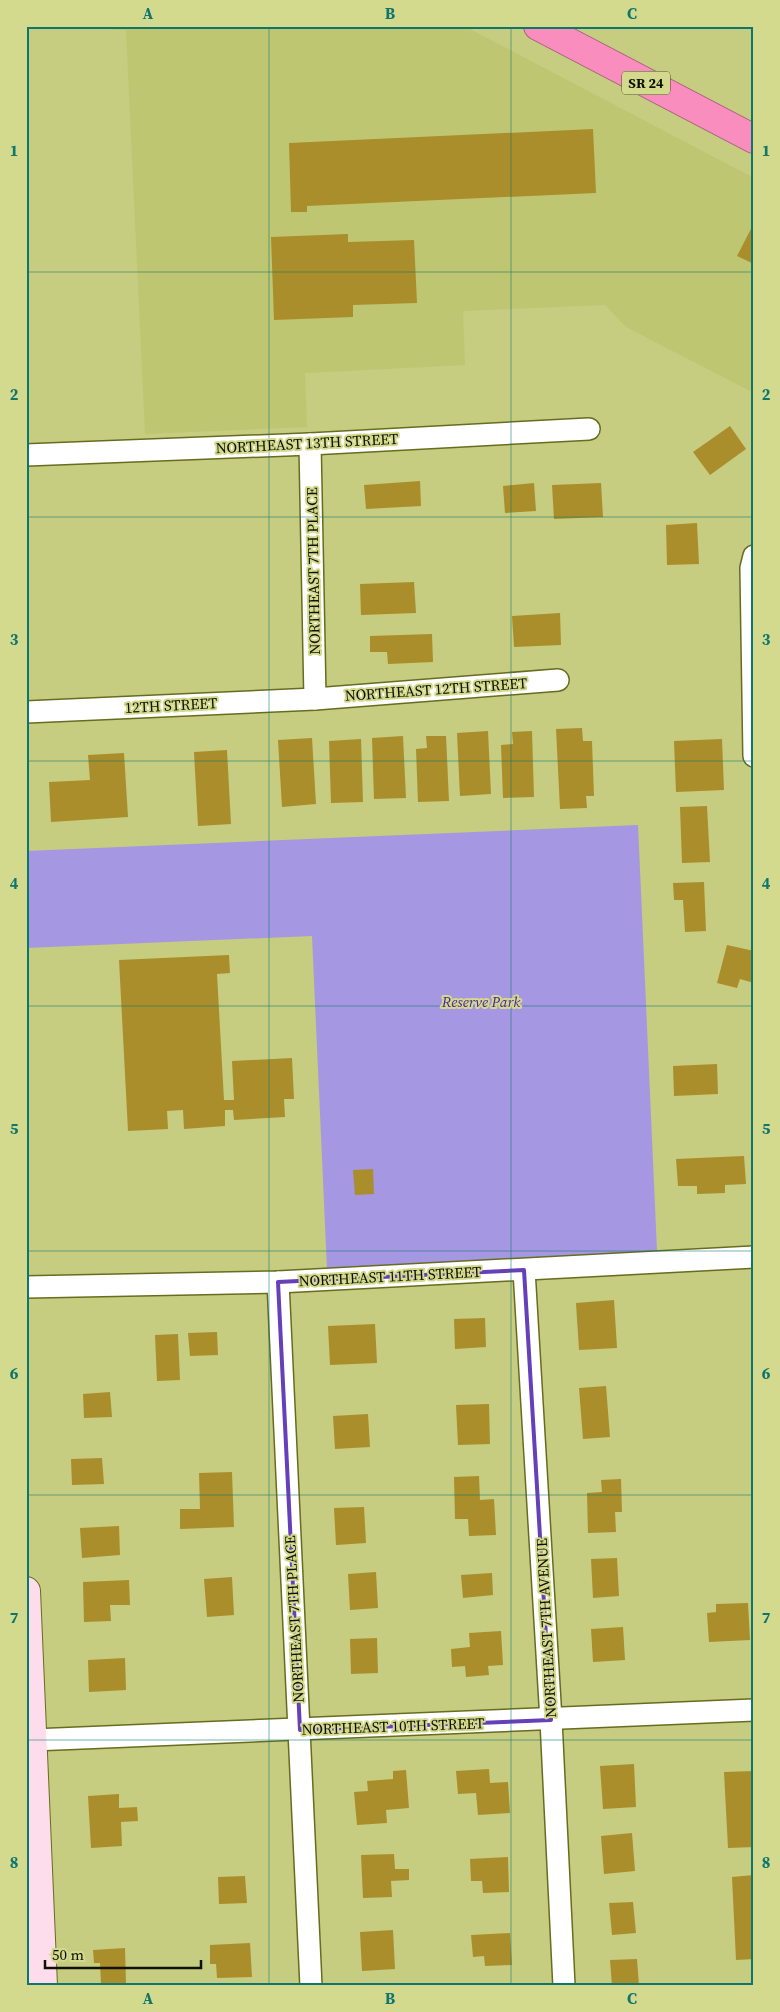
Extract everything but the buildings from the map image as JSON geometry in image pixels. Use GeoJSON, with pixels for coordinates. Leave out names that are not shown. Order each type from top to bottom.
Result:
{"type":"FeatureCollection","features":[{"type":"Feature","properties":{"kind":"highway","name":"SR 24"},"geometry":{"type":"LineString","coordinates":[[538,26],[754,139]]}},
{"type":"Feature","properties":{"kind":"street","name":"NORTHEAST 13TH STREET"},"geometry":{"type":"LineString","coordinates":[[26,455],[310,444],[589,429]]}},
{"type":"Feature","properties":{"kind":"street","name":"NORTHEAST 7TH PLACE"},"geometry":{"type":"LineString","coordinates":[[310,444],[315,699]]}},
{"type":"Feature","properties":{"kind":"street"},"geometry":{"type":"LineString","coordinates":[[754,556],[751,568],[754,756]]}},
{"type":"Feature","properties":{"kind":"street","name":"NORTHEAST 12TH STREET"},"geometry":{"type":"LineString","coordinates":[[315,699],[558,680]]}},
{"type":"Feature","properties":{"kind":"street","name":"12TH STREET"},"geometry":{"type":"LineString","coordinates":[[26,712],[315,699]]}},
{"type":"Feature","properties":{"kind":"street","name":"NORTHEAST 11TH STREET"},"geometry":{"type":"LineString","coordinates":[[26,1287],[278,1282],[754,1257]]}},
{"type":"Feature","properties":{"kind":"street","name":"NORTHEAST 7TH AVENUE"},"geometry":{"type":"LineString","coordinates":[[524,1270],[551,1720],[564,1986]]}},
{"type":"Feature","properties":{"kind":"street","name":"NORTHEAST 7TH PLACE"},"geometry":{"type":"LineString","coordinates":[[278,1282],[311,1986]]}},
{"type":"Feature","properties":{"kind":"street"},"geometry":{"type":"LineString","coordinates":[[26,1591],[33,1740],[31,1834],[43,1986]]}},
{"type":"Feature","properties":{"kind":"street","name":"NORTHEAST 10TH STREET"},"geometry":{"type":"LineString","coordinates":[[33,1740],[551,1720],[754,1710]]}},
{"type":"Feature","properties":{"kind":"highlighted area"},"geometry":{"type":"Polygon","coordinates":[[[524,1270],[551,1720],[300,1730],[278,1282],[524,1270]]]}},
{"type":"Feature","properties":{"kind":"shaded area"},"geometry":{"type":"Polygon","coordinates":[[[112,26],[464,26],[754,178],[754,393],[626,327],[605,305],[463,311],[465,365],[305,373],[307,427],[145,434],[126,30],[112,30],[112,26]]]}},
{"type":"Feature","properties":{"kind":"green space","name":"Reserve Park"},"geometry":{"type":"Polygon","coordinates":[[[638,825],[657,1251],[327,1269],[312,936],[26,948],[26,851],[638,825]]]}}]}
